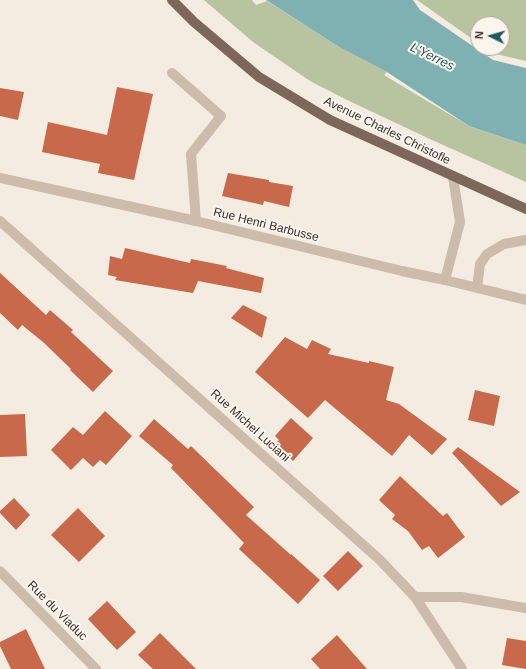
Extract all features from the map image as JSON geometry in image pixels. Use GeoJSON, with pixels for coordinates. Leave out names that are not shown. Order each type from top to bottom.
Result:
{"type":"FeatureCollection","features":[{"type":"Feature","properties":{"kind":"main road","name":"Avenue Charles Christofle"},"geometry":{"type":"LineString","coordinates":[[172,0],[194,22],[259,77],[330,120],[526,209]]}},
{"type":"Feature","properties":{"kind":"street"},"geometry":{"type":"LineString","coordinates":[[172,73],[221,116],[191,154],[196,221]]}},
{"type":"Feature","properties":{"kind":"street"},"geometry":{"type":"LineString","coordinates":[[445,280],[460,222],[453,177]]}},
{"type":"Feature","properties":{"kind":"street","name":"Rue Henri Barbusse"},"geometry":{"type":"LineString","coordinates":[[0,178],[196,221],[526,300]]}},
{"type":"Feature","properties":{"kind":"street","name":"Rue Michel Luciani"},"geometry":{"type":"LineString","coordinates":[[0,221],[380,560],[416,597],[462,669]]}},
{"type":"Feature","properties":{"kind":"street"},"geometry":{"type":"LineString","coordinates":[[477,288],[480,264],[487,254],[504,244],[526,240]]}},
{"type":"Feature","properties":{"kind":"street","name":"Rue du Viaduc"},"geometry":{"type":"LineString","coordinates":[[0,571],[96,669]]}},
{"type":"Feature","properties":{"kind":"street"},"geometry":{"type":"LineString","coordinates":[[416,597],[461,597],[526,608]]}},
{"type":"Feature","properties":{"kind":"green space"},"geometry":{"type":"Polygon","coordinates":[[[204,0],[252,0],[256,5],[267,1],[339,47],[387,72],[384,75],[469,126],[526,145],[526,182],[432,140],[310,81],[253,42],[204,0]]]}},
{"type":"Feature","properties":{"kind":"green space"},"geometry":{"type":"Polygon","coordinates":[[[417,0],[526,0],[526,61],[505,56],[510,56],[510,16],[470,16],[470,37],[417,0]]]}},
{"type":"Feature","properties":{"kind":"water","name":"L'Yerres"},"geometry":{"type":"Polygon","coordinates":[[[266,0],[413,0],[420,10],[470,44],[470,56],[487,56],[493,60],[526,68],[526,145],[469,126],[387,72],[339,47],[266,0]]]}},
{"type":"Feature","properties":{"kind":"building"},"geometry":{"type":"Polygon","coordinates":[[[117,87],[153,94],[134,180],[98,173],[100,164],[42,152],[48,122],[107,135],[117,87]]]}},
{"type":"Feature","properties":{"kind":"building"},"geometry":{"type":"Polygon","coordinates":[[[0,88],[24,92],[18,120],[0,116],[0,88]]]}},
{"type":"Feature","properties":{"kind":"building"},"geometry":{"type":"Polygon","coordinates":[[[228,173],[293,186],[289,207],[264,201],[263,205],[222,196],[228,173]]]}},
{"type":"Feature","properties":{"kind":"building"},"geometry":{"type":"Polygon","coordinates":[[[125,248],[190,263],[191,259],[227,266],[226,268],[264,278],[261,293],[198,281],[193,293],[115,280],[117,277],[108,275],[110,256],[122,259],[125,248]]]}},
{"type":"Feature","properties":{"kind":"building"},"geometry":{"type":"Polygon","coordinates":[[[0,273],[46,315],[50,310],[73,330],[71,332],[113,371],[93,392],[43,342],[22,325],[18,330],[0,313],[0,273]]]}},
{"type":"Feature","properties":{"kind":"building"},"geometry":{"type":"Polygon","coordinates":[[[243,305],[267,317],[262,338],[231,318],[243,305]]]}},
{"type":"Feature","properties":{"kind":"building"},"geometry":{"type":"Polygon","coordinates":[[[285,337],[307,349],[312,340],[331,349],[328,354],[394,367],[386,400],[399,404],[447,439],[432,455],[409,435],[392,456],[325,400],[308,418],[255,372],[285,337]]]}},
{"type":"Feature","properties":{"kind":"building"},"geometry":{"type":"Polygon","coordinates":[[[475,390],[500,396],[494,426],[468,420],[475,390]]]}},
{"type":"Feature","properties":{"kind":"building"},"geometry":{"type":"Polygon","coordinates":[[[105,411],[132,436],[106,465],[100,460],[93,467],[83,458],[71,470],[51,450],[73,427],[83,435],[105,411]]]}},
{"type":"Feature","properties":{"kind":"building"},"geometry":{"type":"Polygon","coordinates":[[[25,414],[27,456],[0,457],[0,415],[25,414]]]}},
{"type":"Feature","properties":{"kind":"building"},"geometry":{"type":"Polygon","coordinates":[[[291,418],[313,438],[293,461],[275,444],[279,440],[275,436],[291,418]]]}},
{"type":"Feature","properties":{"kind":"building"},"geometry":{"type":"Polygon","coordinates":[[[154,419],[188,449],[191,446],[254,507],[246,515],[320,580],[298,604],[239,549],[244,543],[171,468],[173,465],[139,436],[154,419]]]}},
{"type":"Feature","properties":{"kind":"building"},"geometry":{"type":"Polygon","coordinates":[[[458,447],[520,492],[501,506],[452,453],[458,447]]]}},
{"type":"Feature","properties":{"kind":"building"},"geometry":{"type":"Polygon","coordinates":[[[400,476],[443,516],[447,513],[465,537],[438,558],[429,546],[422,550],[408,531],[392,519],[395,515],[379,500],[400,476]]]}},
{"type":"Feature","properties":{"kind":"building"},"geometry":{"type":"Polygon","coordinates":[[[14,498],[30,515],[16,530],[0,513],[0,511],[14,498]]]}},
{"type":"Feature","properties":{"kind":"building"},"geometry":{"type":"Polygon","coordinates":[[[78,508],[105,536],[79,562],[51,535],[78,508]]]}},
{"type":"Feature","properties":{"kind":"building"},"geometry":{"type":"Polygon","coordinates":[[[348,551],[363,566],[338,591],[323,576],[348,551]]]}},
{"type":"Feature","properties":{"kind":"building"},"geometry":{"type":"Polygon","coordinates":[[[107,601],[136,632],[117,650],[88,619],[107,601]]]}},
{"type":"Feature","properties":{"kind":"building"},"geometry":{"type":"Polygon","coordinates":[[[26,629],[45,669],[11,669],[0,646],[0,642],[26,629]]]}},
{"type":"Feature","properties":{"kind":"building"},"geometry":{"type":"Polygon","coordinates":[[[160,633],[196,669],[153,669],[138,655],[160,633]]]}},
{"type":"Feature","properties":{"kind":"building"},"geometry":{"type":"Polygon","coordinates":[[[337,635],[367,669],[320,669],[311,659],[337,635]]]}},
{"type":"Feature","properties":{"kind":"building"},"geometry":{"type":"Polygon","coordinates":[[[507,638],[526,641],[526,669],[502,665],[507,638]]]}}]}
